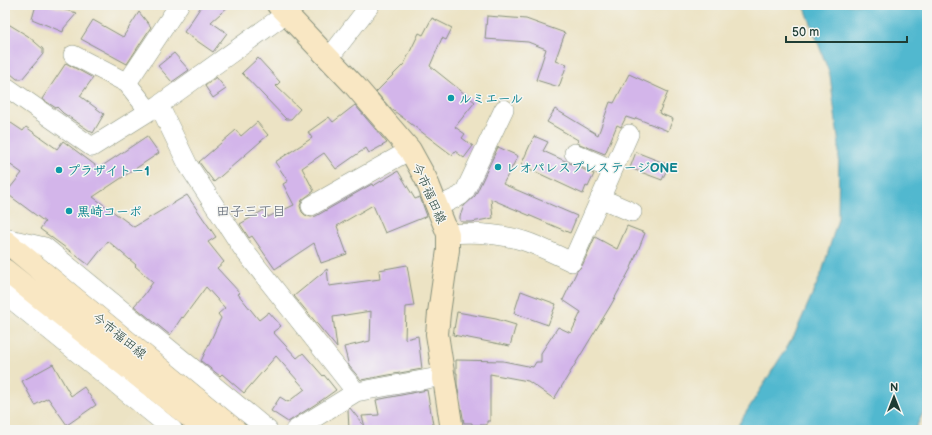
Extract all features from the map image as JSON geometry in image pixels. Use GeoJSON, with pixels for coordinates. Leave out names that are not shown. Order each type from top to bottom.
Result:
{"type":"FeatureCollection","features":[{"type":"Feature","properties":{"kind":"main road","name":"今市福田線"},"geometry":{"type":"LineString","coordinates":[[282,9],[355,86],[410,150],[426,178],[448,234],[448,250],[437,334],[452,430]]}},
{"type":"Feature","properties":{"kind":"main road","name":"今市福田線"},"geometry":{"type":"LineString","coordinates":[[5,241],[185,414],[235,430]]}},
{"type":"Feature","properties":{"kind":"main road","name":"今市福田線"},"geometry":{"type":"LineString","coordinates":[[5,270],[206,430]]}},
{"type":"Feature","properties":{"kind":"street"},"geometry":{"type":"LineString","coordinates":[[127,83],[179,5]]}},
{"type":"Feature","properties":{"kind":"street"},"geometry":{"type":"LineString","coordinates":[[329,58],[370,5]]}},
{"type":"Feature","properties":{"kind":"street"},"geometry":{"type":"LineString","coordinates":[[5,86],[92,147],[154,108],[282,9]]}},
{"type":"Feature","properties":{"kind":"street"},"geometry":{"type":"LineString","coordinates":[[73,55],[127,83],[154,108],[188,165],[243,249],[356,392]]}},
{"type":"Feature","properties":{"kind":"street"},"geometry":{"type":"LineString","coordinates":[[437,207],[460,196],[465,191],[504,109]]}},
{"type":"Feature","properties":{"kind":"street"},"geometry":{"type":"LineString","coordinates":[[448,234],[470,232],[504,235],[525,241],[572,262],[629,134]]}},
{"type":"Feature","properties":{"kind":"street"},"geometry":{"type":"LineString","coordinates":[[312,206],[410,150]]}},
{"type":"Feature","properties":{"kind":"street"},"geometry":{"type":"LineString","coordinates":[[574,153],[613,170]]}},
{"type":"Feature","properties":{"kind":"street"},"geometry":{"type":"LineString","coordinates":[[600,198],[632,212]]}},
{"type":"Feature","properties":{"kind":"street"},"geometry":{"type":"LineString","coordinates":[[5,238],[45,247],[268,430]]}},
{"type":"Feature","properties":{"kind":"street"},"geometry":{"type":"LineString","coordinates":[[5,284],[16,303],[185,414]]}},
{"type":"Feature","properties":{"kind":"street"},"geometry":{"type":"LineString","coordinates":[[295,430],[356,392],[444,376]]}},
{"type":"Feature","properties":{"kind":"water"},"geometry":{"type":"Polygon","coordinates":[[[804,5],[927,5],[927,404],[915,430],[735,430],[794,336],[822,272],[838,219],[839,145],[830,75],[804,5]]]}},
{"type":"Feature","properties":{"kind":"building"},"geometry":{"type":"Polygon","coordinates":[[[36,5],[47,5],[77,13],[64,28],[63,32],[32,19],[36,5]]]}},
{"type":"Feature","properties":{"kind":"building"},"geometry":{"type":"Polygon","coordinates":[[[202,5],[230,5],[211,22],[227,33],[213,52],[184,32],[202,5]]]}},
{"type":"Feature","properties":{"kind":"building"},"geometry":{"type":"Polygon","coordinates":[[[139,12],[151,27],[127,64],[81,39],[93,20],[123,37],[139,12]]]}},
{"type":"Feature","properties":{"kind":"building"},"geometry":{"type":"Polygon","coordinates":[[[487,16],[526,19],[565,33],[555,61],[567,64],[559,87],[536,80],[546,49],[528,42],[485,39],[487,16]]]}},
{"type":"Feature","properties":{"kind":"building"},"geometry":{"type":"Polygon","coordinates":[[[432,18],[452,28],[446,40],[442,38],[430,66],[475,102],[455,127],[465,134],[462,138],[473,146],[464,158],[455,151],[452,155],[390,108],[376,92],[404,64],[419,33],[423,35],[432,18]]]}},
{"type":"Feature","properties":{"kind":"building"},"geometry":{"type":"Polygon","coordinates":[[[5,22],[28,36],[43,49],[43,54],[22,79],[17,79],[5,69],[5,22]]]}},
{"type":"Feature","properties":{"kind":"building"},"geometry":{"type":"Polygon","coordinates":[[[174,53],[189,70],[172,82],[158,66],[174,53]]]}},
{"type":"Feature","properties":{"kind":"building"},"geometry":{"type":"Polygon","coordinates":[[[258,58],[280,82],[276,86],[300,109],[291,119],[286,119],[242,73],[258,58]]]}},
{"type":"Feature","properties":{"kind":"building"},"geometry":{"type":"Polygon","coordinates":[[[66,63],[93,78],[80,96],[104,114],[93,133],[63,113],[57,107],[56,108],[42,99],[66,63]]]}},
{"type":"Feature","properties":{"kind":"building"},"geometry":{"type":"Polygon","coordinates":[[[629,74],[668,92],[659,113],[673,119],[668,131],[636,118],[635,120],[626,117],[621,127],[617,125],[605,154],[577,143],[578,140],[547,122],[555,109],[598,135],[610,102],[614,103],[629,74]]]}},
{"type":"Feature","properties":{"kind":"building"},"geometry":{"type":"Polygon","coordinates":[[[216,77],[226,89],[213,98],[205,86],[216,77]]]}},
{"type":"Feature","properties":{"kind":"building"},"geometry":{"type":"Polygon","coordinates":[[[355,105],[387,143],[369,153],[366,148],[336,169],[324,153],[302,168],[314,191],[302,200],[300,206],[302,212],[311,217],[316,216],[398,171],[415,199],[420,197],[427,216],[385,233],[373,205],[337,226],[347,254],[321,263],[314,243],[275,269],[252,236],[249,238],[240,224],[264,210],[268,217],[294,205],[283,184],[288,181],[275,162],[312,138],[308,132],[329,117],[333,122],[355,105]]]}},
{"type":"Feature","properties":{"kind":"building"},"geometry":{"type":"Polygon","coordinates":[[[5,119],[23,131],[26,127],[57,149],[63,141],[99,168],[147,136],[159,153],[93,197],[134,227],[187,195],[216,237],[208,242],[224,262],[217,268],[240,293],[238,294],[259,320],[269,312],[281,326],[273,332],[297,358],[303,353],[336,390],[288,422],[271,411],[280,397],[288,402],[305,389],[276,356],[244,393],[222,374],[220,376],[201,361],[221,318],[218,314],[225,308],[206,287],[170,335],[134,306],[153,282],[108,241],[89,265],[40,229],[45,222],[6,193],[22,173],[5,161],[5,119]]]}},
{"type":"Feature","properties":{"kind":"building"},"geometry":{"type":"Polygon","coordinates":[[[257,122],[268,135],[214,182],[199,162],[236,130],[241,136],[257,122]]]}},
{"type":"Feature","properties":{"kind":"building"},"geometry":{"type":"Polygon","coordinates":[[[534,136],[548,142],[543,151],[594,174],[588,187],[586,186],[583,194],[521,165],[534,136]]]}},
{"type":"Feature","properties":{"kind":"building"},"geometry":{"type":"Polygon","coordinates":[[[498,147],[518,156],[503,184],[577,216],[570,233],[491,199],[493,218],[472,222],[460,221],[460,216],[464,206],[475,196],[498,147]]]}},
{"type":"Feature","properties":{"kind":"building"},"geometry":{"type":"Polygon","coordinates":[[[636,152],[669,165],[662,180],[630,168],[636,152]]]}},
{"type":"Feature","properties":{"kind":"building"},"geometry":{"type":"Polygon","coordinates":[[[627,226],[645,233],[631,268],[611,305],[554,399],[528,381],[490,374],[490,421],[487,421],[487,425],[472,425],[472,423],[464,423],[457,384],[456,360],[503,361],[533,367],[536,362],[541,362],[541,353],[558,327],[571,333],[581,312],[563,300],[577,271],[582,266],[595,237],[617,249],[627,226]]]}},
{"type":"Feature","properties":{"kind":"building"},"geometry":{"type":"Polygon","coordinates":[[[407,265],[414,306],[406,307],[405,339],[418,336],[422,369],[361,380],[349,366],[344,347],[370,341],[371,311],[333,317],[337,348],[294,296],[327,269],[329,286],[380,279],[379,270],[407,265]]]}},
{"type":"Feature","properties":{"kind":"building"},"geometry":{"type":"Polygon","coordinates":[[[521,291],[556,304],[548,325],[514,313],[521,291]]]}},
{"type":"Feature","properties":{"kind":"building"},"geometry":{"type":"Polygon","coordinates":[[[457,312],[496,319],[516,325],[510,346],[453,335],[457,312]]]}},
{"type":"Feature","properties":{"kind":"building"},"geometry":{"type":"Polygon","coordinates":[[[53,364],[71,396],[84,387],[96,405],[67,425],[48,398],[35,405],[22,381],[53,364]]]}},
{"type":"Feature","properties":{"kind":"building"},"geometry":{"type":"Polygon","coordinates":[[[427,390],[434,430],[349,430],[348,410],[350,408],[365,427],[362,416],[379,415],[376,400],[427,390]]]}},
{"type":"Feature","properties":{"kind":"place","name":"ルミエール"},"geometry":{"type":"Point","coordinates":[451,98]}},
{"type":"Feature","properties":{"kind":"place","name":"レオパレスプレステージONE"},"geometry":{"type":"Point","coordinates":[498,167]}},
{"type":"Feature","properties":{"kind":"place","name":"プラザイトー1"},"geometry":{"type":"Point","coordinates":[59,170]}},
{"type":"Feature","properties":{"kind":"place","name":"黒崎コーポ"},"geometry":{"type":"Point","coordinates":[69,211]}},
{"type":"Feature","properties":{"kind":"district","name":"田子三丁目"},"geometry":{"type":"Point","coordinates":[251,211]}}]}
